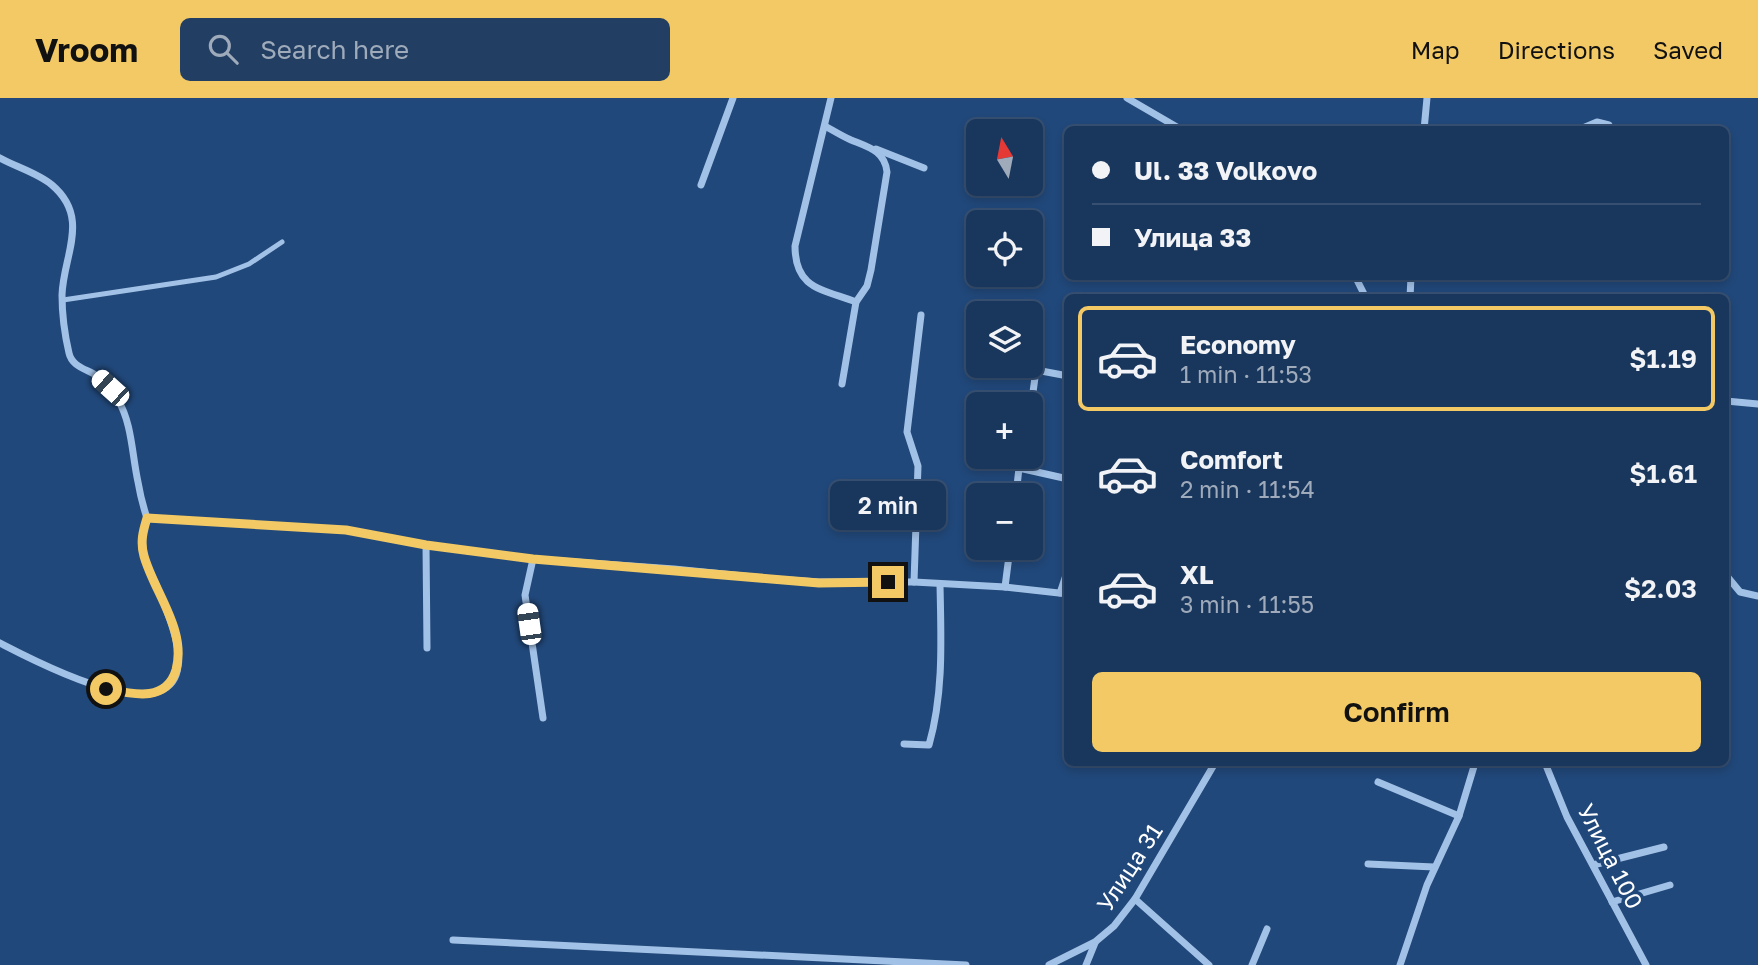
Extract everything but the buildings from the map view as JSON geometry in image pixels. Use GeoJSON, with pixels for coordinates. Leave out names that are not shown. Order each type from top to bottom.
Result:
{"type":"FeatureCollection","features":[{"type":"Feature","properties":{"kind":"street"},"geometry":{"type":"LineString","coordinates":[[701,185],[733,98]]}},
{"type":"Feature","properties":{"kind":"street"},"geometry":{"type":"LineString","coordinates":[[831,98],[795,246],[795,261],[800,275],[810,284],[856,302]]}},
{"type":"Feature","properties":{"kind":"street"},"geometry":{"type":"LineString","coordinates":[[1127,98],[1175,126]]}},
{"type":"Feature","properties":{"kind":"street"},"geometry":{"type":"LineString","coordinates":[[1424,126],[1427,98]]}},
{"type":"Feature","properties":{"kind":"street"},"geometry":{"type":"LineString","coordinates":[[1588,126],[1597,122],[1609,126]]}},
{"type":"Feature","properties":{"kind":"street"},"geometry":{"type":"LineString","coordinates":[[825,126],[848,139],[925,167]]}},
{"type":"Feature","properties":{"kind":"street"},"geometry":{"type":"LineString","coordinates":[[842,384],[856,302],[867,286],[871,270],[887,172],[886,164],[876,149]]}},
{"type":"Feature","properties":{"kind":"street"},"geometry":{"type":"LineString","coordinates":[[0,158],[52,185],[65,200],[70,212],[73,226],[72,247],[64,279],[63,300],[69,354],[72,360],[96,375],[110,388],[124,413],[147,518],[142,534],[144,555],[171,623],[178,653],[173,679],[166,688],[156,693],[141,695],[106,689],[54,669],[0,643]]}},
{"type":"Feature","properties":{"kind":"street"},"geometry":{"type":"LineString","coordinates":[[914,582],[918,466],[907,432],[921,315]]}},
{"type":"Feature","properties":{"kind":"street"},"geometry":{"type":"LineString","coordinates":[[1033,392],[1036,370],[1064,375]]}},
{"type":"Feature","properties":{"kind":"street"},"geometry":{"type":"LineString","coordinates":[[1729,401],[1758,404]]}},
{"type":"Feature","properties":{"kind":"street"},"geometry":{"type":"LineString","coordinates":[[1017,483],[1019,468],[1064,478]]}},
{"type":"Feature","properties":{"kind":"street"},"geometry":{"type":"LineString","coordinates":[[147,518],[346,530],[426,545],[533,559],[819,583],[914,582],[1005,587],[1064,594]]}},
{"type":"Feature","properties":{"kind":"street"},"geometry":{"type":"LineString","coordinates":[[426,545],[427,648]]}},
{"type":"Feature","properties":{"kind":"street"},"geometry":{"type":"LineString","coordinates":[[533,559],[526,596],[543,718]]}},
{"type":"Feature","properties":{"kind":"street"},"geometry":{"type":"LineString","coordinates":[[1005,587],[1008,560]]}},
{"type":"Feature","properties":{"kind":"street"},"geometry":{"type":"LineString","coordinates":[[1729,579],[1740,592],[1758,596]]}},
{"type":"Feature","properties":{"kind":"street"},"geometry":{"type":"LineString","coordinates":[[904,744],[929,745],[935,723],[941,677],[940,584]]}},
{"type":"Feature","properties":{"kind":"street","name":"Улица 31"},"geometry":{"type":"LineString","coordinates":[[1049,965],[1095,942],[1114,926],[1135,899],[1213,766]]}},
{"type":"Feature","properties":{"kind":"street"},"geometry":{"type":"LineString","coordinates":[[1400,965],[1434,867],[1459,816],[1474,766]]}},
{"type":"Feature","properties":{"kind":"street","name":"Улица 100"},"geometry":{"type":"LineString","coordinates":[[1546,766],[1567,817],[1646,965]]}},
{"type":"Feature","properties":{"kind":"street"},"geometry":{"type":"LineString","coordinates":[[1378,782],[1459,816]]}},
{"type":"Feature","properties":{"kind":"street"},"geometry":{"type":"LineString","coordinates":[[1593,865],[1664,847]]}},
{"type":"Feature","properties":{"kind":"street"},"geometry":{"type":"LineString","coordinates":[[1368,864],[1434,867]]}},
{"type":"Feature","properties":{"kind":"street"},"geometry":{"type":"LineString","coordinates":[[1612,902],[1670,885]]}},
{"type":"Feature","properties":{"kind":"street"},"geometry":{"type":"LineString","coordinates":[[1135,899],[1209,965]]}},
{"type":"Feature","properties":{"kind":"street"},"geometry":{"type":"LineString","coordinates":[[1252,965],[1267,929]]}},
{"type":"Feature","properties":{"kind":"street"},"geometry":{"type":"LineString","coordinates":[[453,940],[966,965]]}},
{"type":"Feature","properties":{"kind":"street"},"geometry":{"type":"LineString","coordinates":[[1086,965],[1095,942]]}},
{"type":"Feature","properties":{"kind":"lane"},"geometry":{"type":"LineString","coordinates":[[63,300],[216,277],[249,264],[282,242]]}},
{"type":"Feature","properties":{"kind":"route"},"geometry":{"type":"LineString","coordinates":[[106,689],[141,695],[156,693],[166,688],[173,679],[177,666],[177,643],[144,555],[142,534],[147,518],[346,530],[426,545],[533,559],[819,583],[888,582]]}}]}
